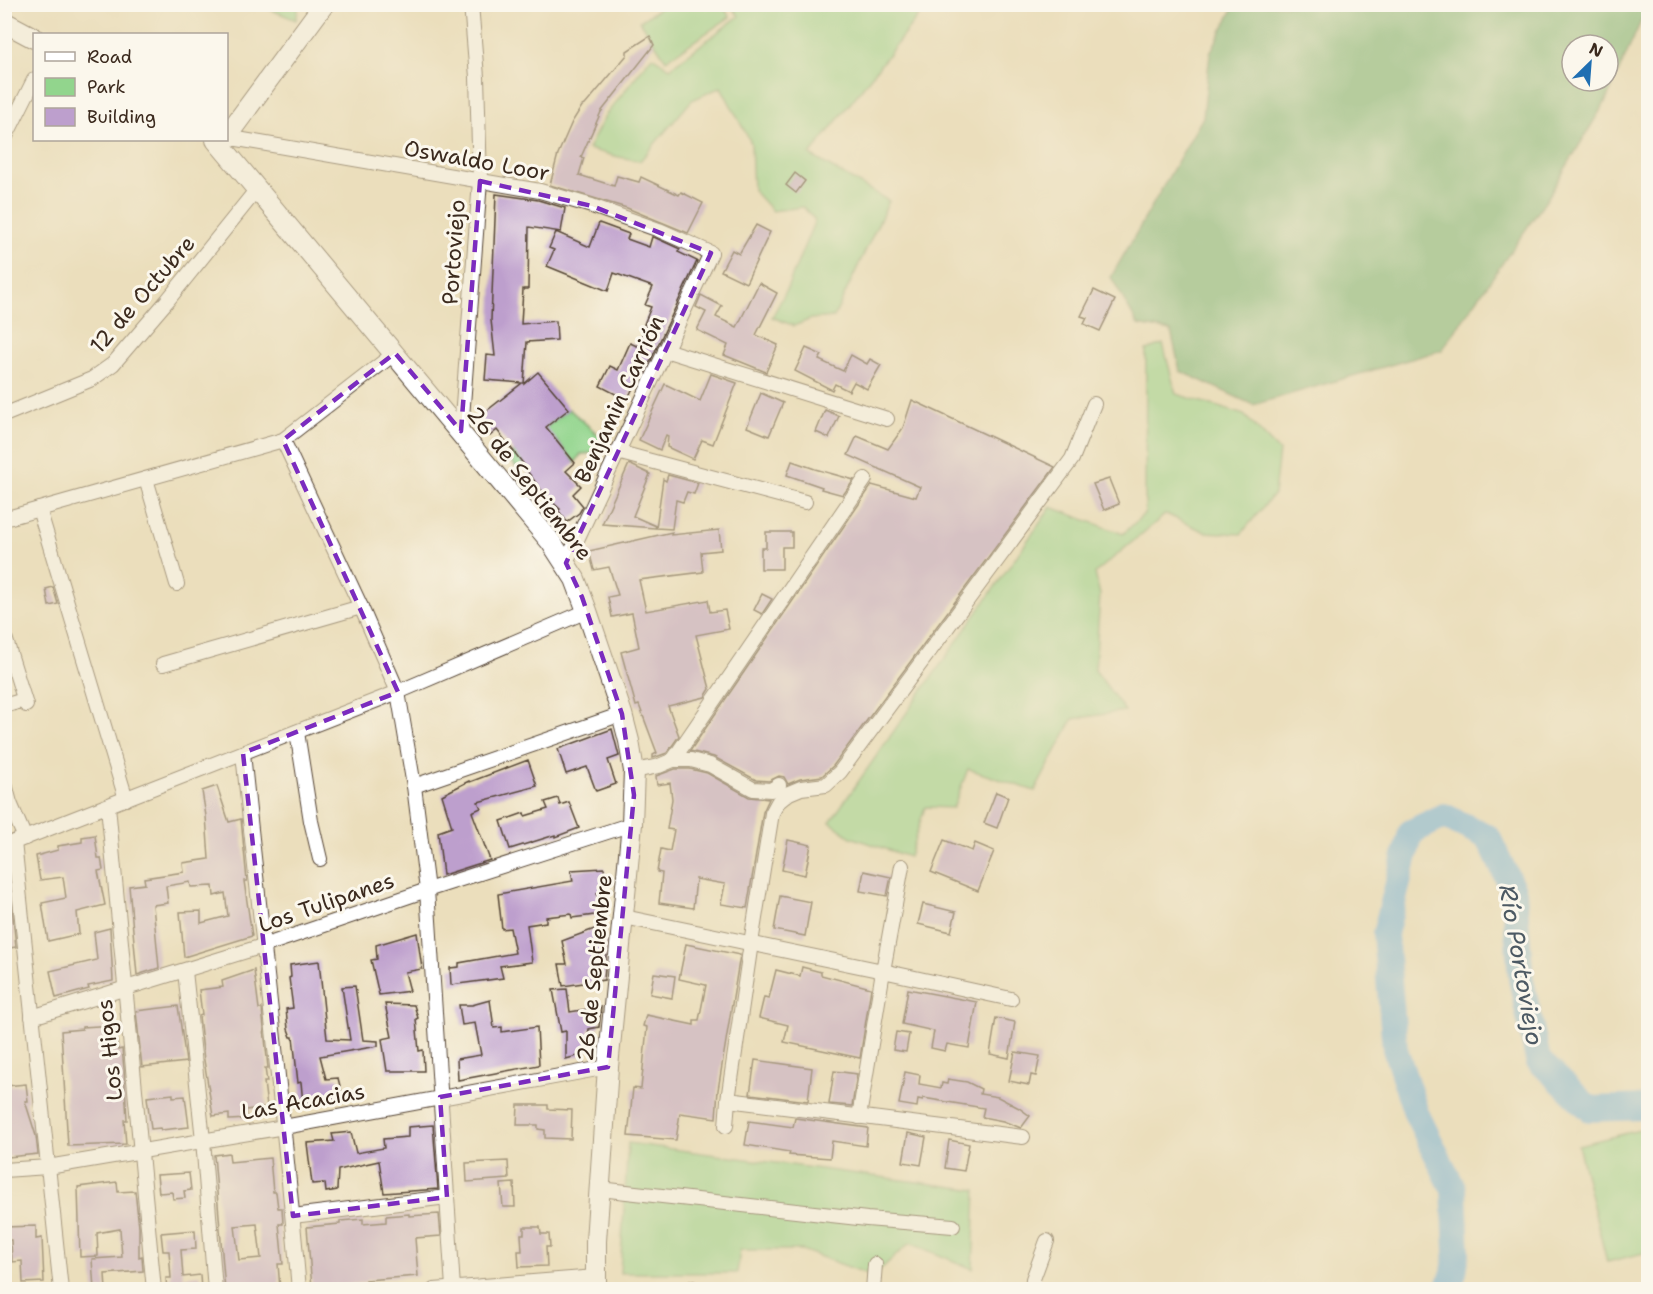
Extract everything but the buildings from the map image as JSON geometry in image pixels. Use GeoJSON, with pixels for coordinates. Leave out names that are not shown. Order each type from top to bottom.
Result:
{"type":"FeatureCollection","features":[{"type":"Feature","properties":{"kind":"street"},"geometry":{"type":"LineString","coordinates":[[228,136],[324,4]]}},
{"type":"Feature","properties":{"kind":"street","name":"Portoviejo"},"geometry":{"type":"LineString","coordinates":[[460,431],[480,181],[477,77],[471,4]]}},
{"type":"Feature","properties":{"kind":"street"},"geometry":{"type":"LineString","coordinates":[[4,21],[33,37]]}},
{"type":"Feature","properties":{"kind":"street"},"geometry":{"type":"LineString","coordinates":[[4,141],[33,82]]}},
{"type":"Feature","properties":{"kind":"street","name":"Oswaldo Loor"},"geometry":{"type":"LineString","coordinates":[[224,141],[540,191],[592,206],[659,230],[711,253]]}},
{"type":"Feature","properties":{"kind":"street","name":"26 de Septiembre"},"geometry":{"type":"LineString","coordinates":[[224,141],[258,188],[460,431],[566,563],[587,610],[621,714],[634,771],[632,824],[608,1067],[596,1283]]}},
{"type":"Feature","properties":{"kind":"street","name":"12 de Octubre"},"geometry":{"type":"LineString","coordinates":[[4,415],[82,383],[102,373],[113,364],[258,188]]}},
{"type":"Feature","properties":{"kind":"street","name":"Benjamin Carrión"},"geometry":{"type":"LineString","coordinates":[[566,563],[711,253]]}},
{"type":"Feature","properties":{"kind":"street"},"geometry":{"type":"LineString","coordinates":[[665,350],[887,419]]}},
{"type":"Feature","properties":{"kind":"street"},"geometry":{"type":"LineString","coordinates":[[4,519],[283,440],[395,353]]}},
{"type":"Feature","properties":{"kind":"street"},"geometry":{"type":"LineString","coordinates":[[726,1126],[751,943],[772,813],[778,802],[789,793],[801,788],[826,785],[840,772],[1072,459],[1094,404]]}},
{"type":"Feature","properties":{"kind":"street"},"geometry":{"type":"LineString","coordinates":[[283,440],[398,692],[414,786],[427,890],[453,1288]]}},
{"type":"Feature","properties":{"kind":"street"},"geometry":{"type":"LineString","coordinates":[[617,452],[805,502]]}},
{"type":"Feature","properties":{"kind":"street"},"geometry":{"type":"LineString","coordinates":[[146,479],[177,584]]}},
{"type":"Feature","properties":{"kind":"street"},"geometry":{"type":"LineString","coordinates":[[673,760],[865,479]]}},
{"type":"Feature","properties":{"kind":"street"},"geometry":{"type":"LineString","coordinates":[[39,509],[126,799]]}},
{"type":"Feature","properties":{"kind":"street"},"geometry":{"type":"LineString","coordinates":[[163,664],[361,607]]}},
{"type":"Feature","properties":{"kind":"street"},"geometry":{"type":"LineString","coordinates":[[14,842],[398,692],[587,610]]}},
{"type":"Feature","properties":{"kind":"street"},"geometry":{"type":"LineString","coordinates":[[4,634],[25,702],[4,706]]}},
{"type":"Feature","properties":{"kind":"street"},"geometry":{"type":"LineString","coordinates":[[414,786],[621,714]]}},
{"type":"Feature","properties":{"kind":"street"},"geometry":{"type":"LineString","coordinates":[[297,732],[311,820],[320,859]]}},
{"type":"Feature","properties":{"kind":"street"},"geometry":{"type":"LineString","coordinates":[[243,753],[284,1126],[299,1290]]}},
{"type":"Feature","properties":{"kind":"street"},"geometry":{"type":"LineString","coordinates":[[634,771],[659,766],[673,760],[691,760],[710,765],[753,789],[771,790],[779,785]]}},
{"type":"Feature","properties":{"kind":"street"},"geometry":{"type":"LineString","coordinates":[[5,784],[10,803],[61,1290]]}},
{"type":"Feature","properties":{"kind":"street","name":"Los Higos"},"geometry":{"type":"LineString","coordinates":[[108,806],[154,1290]]}},
{"type":"Feature","properties":{"kind":"street","name":"Los Tulipanes"},"geometry":{"type":"LineString","coordinates":[[32,1017],[263,946],[632,824]]}},
{"type":"Feature","properties":{"kind":"street"},"geometry":{"type":"LineString","coordinates":[[859,1117],[902,866]]}},
{"type":"Feature","properties":{"kind":"street"},"geometry":{"type":"LineString","coordinates":[[624,916],[1011,999]]}},
{"type":"Feature","properties":{"kind":"street"},"geometry":{"type":"LineString","coordinates":[[185,971],[203,1140],[215,1290]]}},
{"type":"Feature","properties":{"kind":"street","name":"Las Acacias"},"geometry":{"type":"LineString","coordinates":[[4,1170],[48,1167],[608,1067]]}},
{"type":"Feature","properties":{"kind":"street"},"geometry":{"type":"LineString","coordinates":[[729,1100],[1023,1137]]}},
{"type":"Feature","properties":{"kind":"street"},"geometry":{"type":"LineString","coordinates":[[600,1189],[867,1219],[953,1226]]}},
{"type":"Feature","properties":{"kind":"street"},"geometry":{"type":"LineString","coordinates":[[293,1216],[447,1197]]}},
{"type":"Feature","properties":{"kind":"street"},"geometry":{"type":"LineString","coordinates":[[1032,1290],[1033,1279],[1047,1241]]}},
{"type":"Feature","properties":{"kind":"street"},"geometry":{"type":"LineString","coordinates":[[873,1290],[875,1264]]}},
{"type":"Feature","properties":{"kind":"street"},"geometry":{"type":"LineString","coordinates":[[434,1290],[596,1283]]}},
{"type":"Feature","properties":{"kind":"highlighted area"},"geometry":{"type":"Polygon","coordinates":[[[480,181],[592,206],[711,253],[566,563],[582,597],[622,714],[634,795],[608,1067],[440,1097],[447,1197],[293,1216],[243,753],[398,692],[283,440],[395,353],[461,431],[480,181]]]}},
{"type":"Feature","properties":{"kind":"green space"},"geometry":{"type":"Polygon","coordinates":[[[666,4],[722,5],[730,17],[666,60],[640,21],[666,4]]]}},
{"type":"Feature","properties":{"kind":"green space"},"geometry":{"type":"Polygon","coordinates":[[[1648,4],[1620,69],[1620,33],[1560,33],[1560,93],[1609,93],[1547,199],[1442,350],[1253,405],[1180,371],[1171,331],[1138,325],[1111,277],[1203,117],[1210,53],[1235,5],[1648,4]]]}},
{"type":"Feature","properties":{"kind":"green space"},"geometry":{"type":"Polygon","coordinates":[[[259,5],[299,5],[296,20],[259,5]]]}},
{"type":"Feature","properties":{"kind":"green space"},"geometry":{"type":"Polygon","coordinates":[[[730,5],[927,5],[810,155],[889,201],[834,317],[811,319],[794,326],[772,317],[786,291],[815,220],[803,207],[772,211],[753,190],[751,143],[721,87],[692,100],[640,161],[588,149],[605,116],[652,56],[670,68],[739,16],[730,5]]]}},
{"type":"Feature","properties":{"kind":"green space"},"geometry":{"type":"Polygon","coordinates":[[[1163,344],[1176,394],[1244,415],[1279,451],[1274,494],[1241,534],[1205,532],[1166,514],[1095,573],[1100,595],[1095,670],[1125,711],[1073,719],[1035,791],[968,769],[953,808],[925,807],[909,857],[851,837],[830,822],[1051,507],[1123,534],[1145,513],[1146,350],[1163,344]]]}},
{"type":"Feature","properties":{"kind":"green space"},"geometry":{"type":"Polygon","coordinates":[[[569,409],[602,438],[596,453],[581,454],[575,463],[557,441],[519,471],[508,457],[569,409]]]}},
{"type":"Feature","properties":{"kind":"green space"},"geometry":{"type":"Polygon","coordinates":[[[1648,1128],[1648,1252],[1607,1262],[1578,1145],[1648,1128]]]}},
{"type":"Feature","properties":{"kind":"green space"},"geometry":{"type":"Polygon","coordinates":[[[628,1143],[976,1190],[973,1269],[910,1243],[873,1276],[802,1250],[740,1250],[737,1273],[620,1273],[628,1143]]]}},
{"type":"Feature","properties":{"kind":"waterway","name":"Río Portoviejo"},"geometry":{"type":"LineString","coordinates":[[1448,1290],[1457,1252],[1454,1190],[1416,1113],[1395,1049],[1385,934],[1411,832],[1444,816],[1488,837],[1514,892],[1521,979],[1538,1060],[1590,1109],[1648,1107]]}}]}
